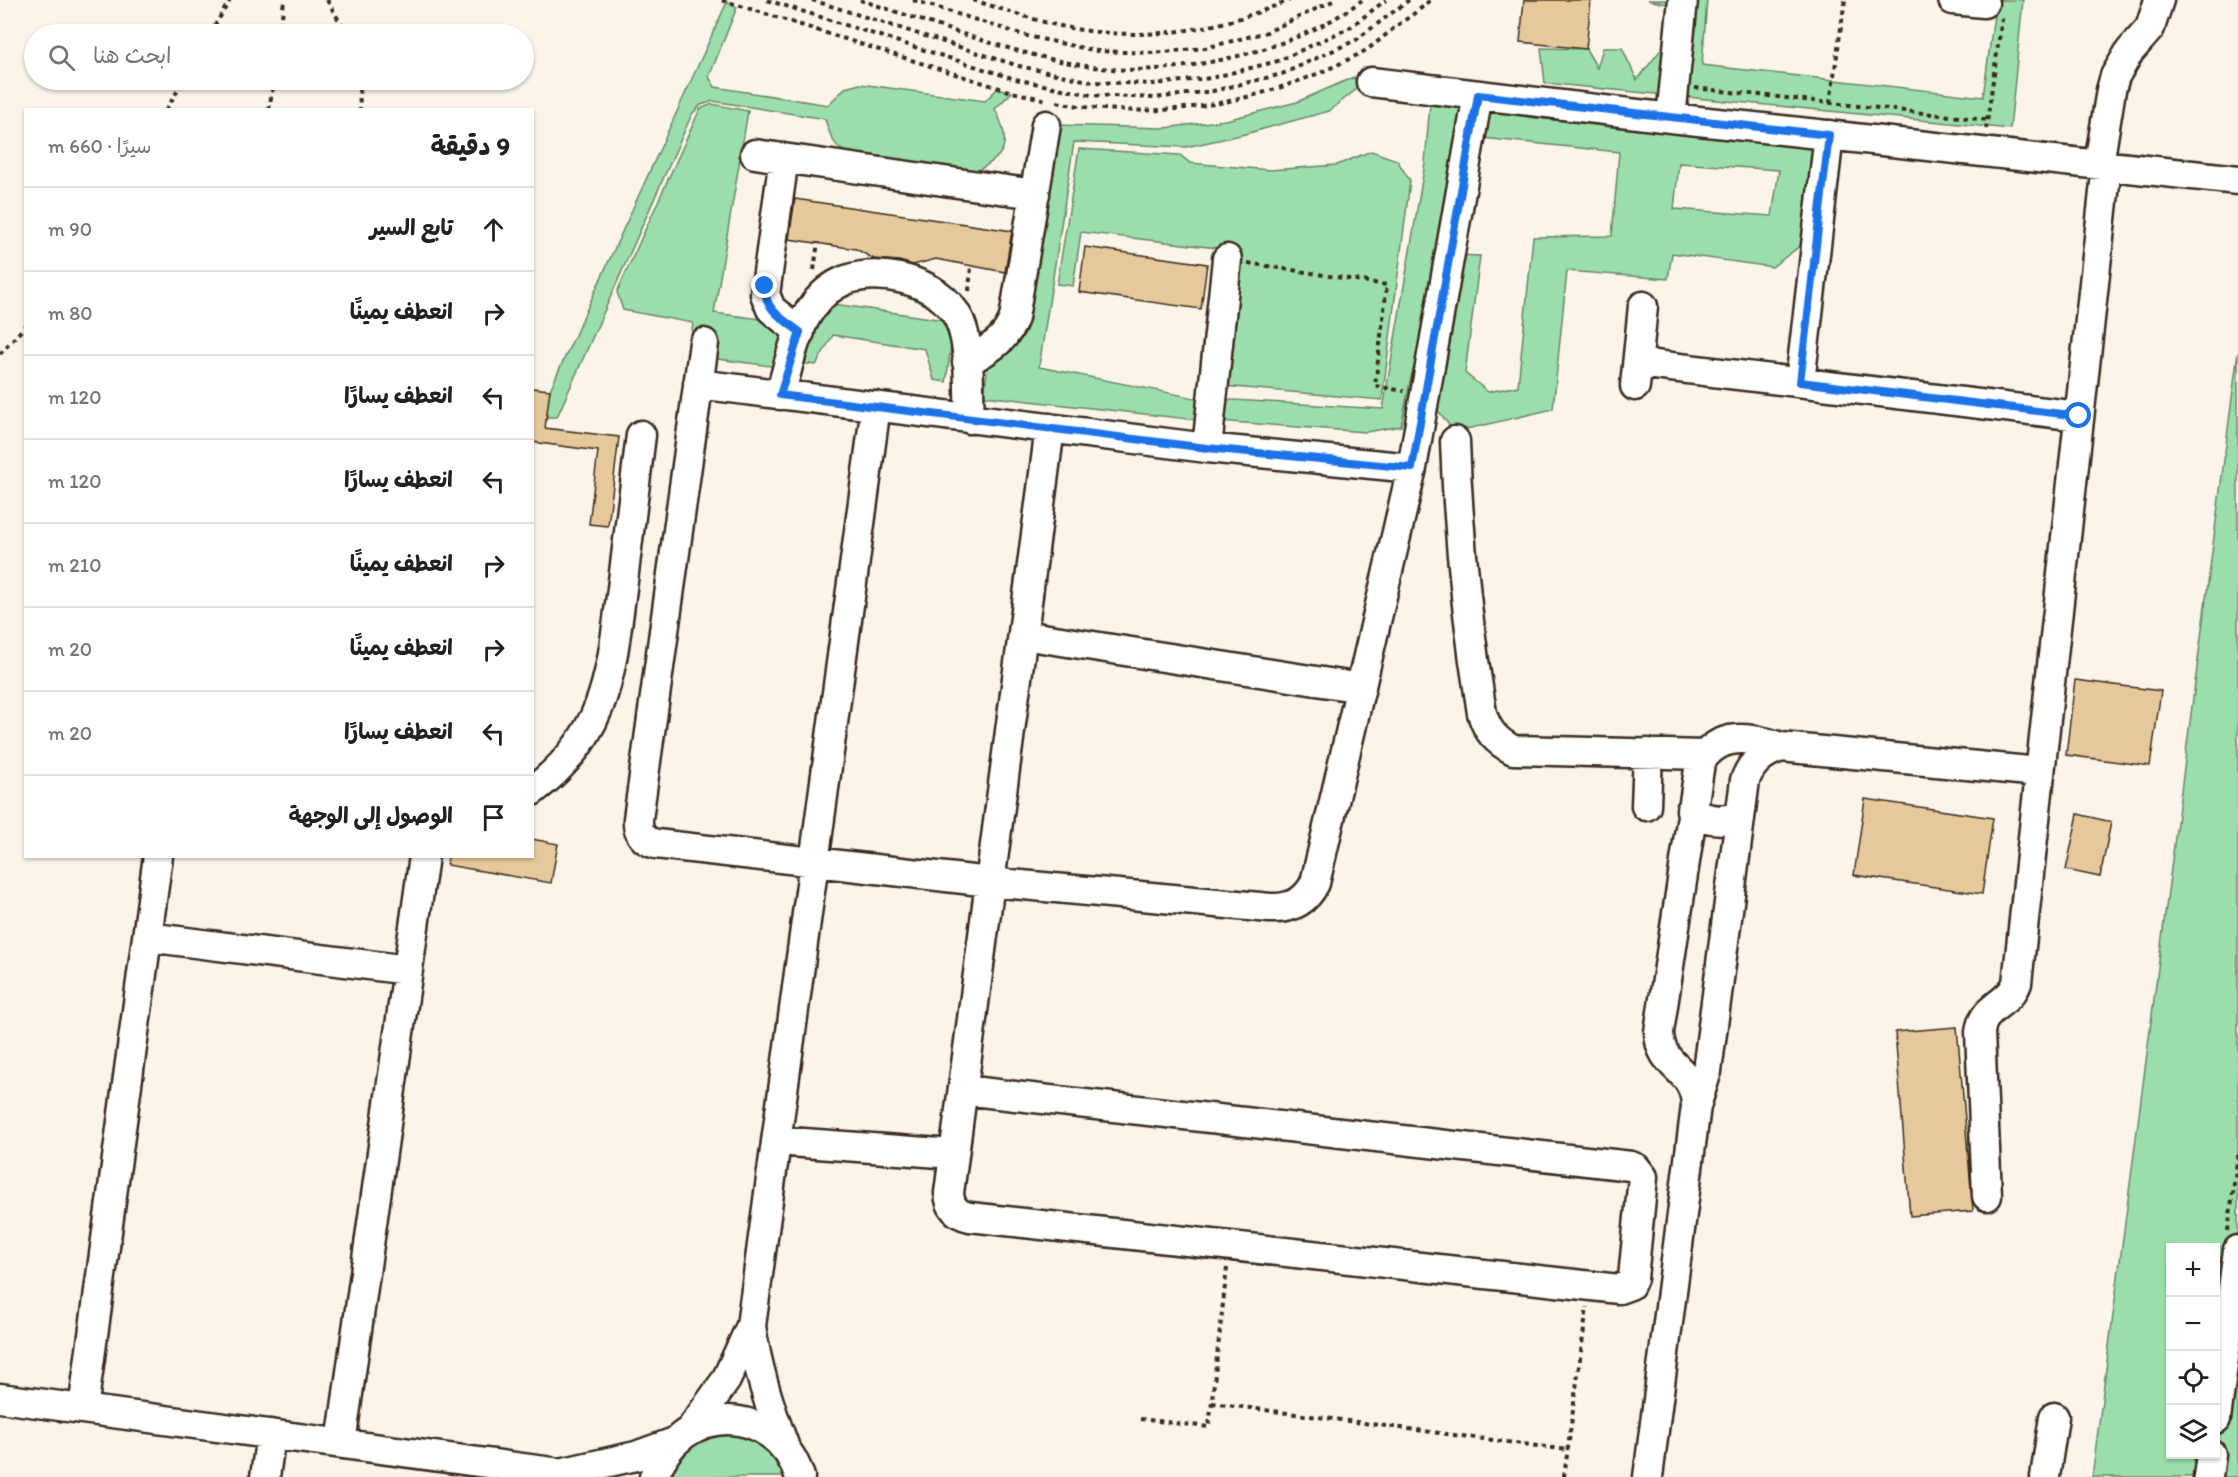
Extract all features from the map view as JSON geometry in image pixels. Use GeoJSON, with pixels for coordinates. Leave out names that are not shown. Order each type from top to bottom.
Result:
{"type":"FeatureCollection","features":[{"type":"Feature","properties":{"kind":"street"},"geometry":{"type":"LineString","coordinates":[[1671,118],[1683,0]]}},
{"type":"Feature","properties":{"kind":"street"},"geometry":{"type":"LineString","coordinates":[[1953,0],[1994,7]]}},
{"type":"Feature","properties":{"kind":"street"},"geometry":{"type":"LineString","coordinates":[[1987,1196],[1981,1027],[1987,1013],[2010,996],[2017,983],[2079,416],[2111,90],[2115,76],[2130,51],[2150,28],[2159,0]]}},
{"type":"Feature","properties":{"kind":"street"},"geometry":{"type":"LineString","coordinates":[[1371,82],[1671,118],[2238,180]]}},
{"type":"Feature","properties":{"kind":"street"},"geometry":{"type":"LineString","coordinates":[[704,343],[638,819],[639,830],[645,839],[656,843],[990,882],[1270,908],[1289,907],[1305,898],[1315,883],[1361,688],[1412,468],[1478,95]]}},
{"type":"Feature","properties":{"kind":"street"},"geometry":{"type":"LineString","coordinates":[[966,353],[999,342],[1011,327],[1046,125]]}},
{"type":"Feature","properties":{"kind":"street"},"geometry":{"type":"LineString","coordinates":[[1800,382],[1829,135]]}},
{"type":"Feature","properties":{"kind":"street"},"geometry":{"type":"LineString","coordinates":[[754,154],[1035,194]]}},
{"type":"Feature","properties":{"kind":"street"},"geometry":{"type":"LineString","coordinates":[[784,158],[765,294],[771,309],[802,326]]}},
{"type":"Feature","properties":{"kind":"street"},"geometry":{"type":"LineString","coordinates":[[1207,448],[1227,260]]}},
{"type":"Feature","properties":{"kind":"street"},"geometry":{"type":"LineString","coordinates":[[780,395],[802,326],[812,307],[822,295],[840,283],[861,276],[893,278],[927,286],[943,296],[954,310],[962,326],[966,353],[970,419]]}},
{"type":"Feature","properties":{"kind":"street"},"geometry":{"type":"LineString","coordinates":[[1643,306],[1637,374],[1800,382],[2079,416]]}},
{"type":"Feature","properties":{"kind":"street"},"geometry":{"type":"LineString","coordinates":[[698,384],[1207,448],[1412,468]]}},
{"type":"Feature","properties":{"kind":"street"},"geometry":{"type":"LineString","coordinates":[[799,1465],[764,1389],[755,1357],[751,1326],[876,406]]}},
{"type":"Feature","properties":{"kind":"street"},"geometry":{"type":"LineString","coordinates":[[963,1090],[1631,1166],[1636,1168],[1642,1177],[1632,1282],[1620,1289],[963,1215],[952,1207],[949,1200],[954,1154],[1050,428]]}},
{"type":"Feature","properties":{"kind":"street"},"geometry":{"type":"LineString","coordinates":[[534,789],[560,768],[574,752],[596,716],[604,697],[613,656],[641,435]]}},
{"type":"Feature","properties":{"kind":"street"},"geometry":{"type":"LineString","coordinates":[[1455,441],[1466,604],[1485,725],[1497,740],[1513,750],[1648,753],[1711,750],[1738,758],[1748,771]]}},
{"type":"Feature","properties":{"kind":"street"},"geometry":{"type":"LineString","coordinates":[[1023,635],[1361,688]]}},
{"type":"Feature","properties":{"kind":"street"},"geometry":{"type":"LineString","coordinates":[[1696,1107],[1693,1087],[1681,1071],[1666,1059],[1662,1051],[1659,1032],[1697,771],[1711,750],[1737,738],[1781,747],[2039,772]]}},
{"type":"Feature","properties":{"kind":"street"},"geometry":{"type":"LineString","coordinates":[[1648,1477],[1696,1107],[1705,1083],[1709,1059],[1744,780],[1748,771],[1762,756],[1781,747]]}},
{"type":"Feature","properties":{"kind":"street"},"geometry":{"type":"LineString","coordinates":[[1646,806],[1648,753]]}},
{"type":"Feature","properties":{"kind":"street"},"geometry":{"type":"LineString","coordinates":[[1691,810],[1698,815],[1714,819],[1731,819],[1740,816]]}},
{"type":"Feature","properties":{"kind":"street"},"geometry":{"type":"LineString","coordinates":[[83,1409],[158,858]]}},
{"type":"Feature","properties":{"kind":"street"},"geometry":{"type":"LineString","coordinates":[[341,1443],[424,858]]}},
{"type":"Feature","properties":{"kind":"street"},"geometry":{"type":"LineString","coordinates":[[147,937],[408,970]]}},
{"type":"Feature","properties":{"kind":"street"},"geometry":{"type":"LineString","coordinates":[[1681,1071],[1695,1067],[1709,1059]]}},
{"type":"Feature","properties":{"kind":"street"},"geometry":{"type":"LineString","coordinates":[[776,1141],[954,1154]]}},
{"type":"Feature","properties":{"kind":"street"},"geometry":{"type":"LineString","coordinates":[[2218,1405],[2238,1250]]}},
{"type":"Feature","properties":{"kind":"street"},"geometry":{"type":"LineString","coordinates":[[654,1477],[659,1461],[726,1380],[751,1326]]}},
{"type":"Feature","properties":{"kind":"street"},"geometry":{"type":"LineString","coordinates":[[0,1398],[341,1443],[514,1472],[565,1475],[626,1458],[710,1422],[730,1420],[750,1423],[769,1432],[799,1465]]}},
{"type":"Feature","properties":{"kind":"street"},"geometry":{"type":"LineString","coordinates":[[2045,1477],[2054,1418]]}},
{"type":"Feature","properties":{"kind":"street"},"geometry":{"type":"LineString","coordinates":[[265,1477],[271,1434]]}},
{"type":"Feature","properties":{"kind":"street"},"geometry":{"type":"LineString","coordinates":[[2208,1477],[2210,1459]]}},
{"type":"Feature","properties":{"kind":"path"},"geometry":{"type":"LineString","coordinates":[[216,24],[231,0]]}},
{"type":"Feature","properties":{"kind":"path"},"geometry":{"type":"LineString","coordinates":[[281,24],[285,0]]}},
{"type":"Feature","properties":{"kind":"path"},"geometry":{"type":"LineString","coordinates":[[327,0],[341,24]]}},
{"type":"Feature","properties":{"kind":"path"},"geometry":{"type":"LineString","coordinates":[[722,0],[1012,92],[1089,109],[1155,111],[1215,105],[1287,86],[1363,52],[1430,0]]}},
{"type":"Feature","properties":{"kind":"path"},"geometry":{"type":"LineString","coordinates":[[767,0],[1015,79],[1091,95],[1154,98],[1213,92],[1282,74],[1356,40],[1409,0]]}},
{"type":"Feature","properties":{"kind":"path"},"geometry":{"type":"LineString","coordinates":[[812,0],[1019,66],[1093,82],[1154,84],[1210,78],[1278,61],[1349,28],[1386,0]]}},
{"type":"Feature","properties":{"kind":"path"},"geometry":{"type":"LineString","coordinates":[[860,0],[1022,52],[1094,67],[1153,69],[1208,63],[1273,47],[1341,16],[1362,0]]}},
{"type":"Feature","properties":{"kind":"path"},"geometry":{"type":"LineString","coordinates":[[913,0],[1027,36],[1096,51],[1153,53],[1205,48],[1267,32],[1335,0]]}},
{"type":"Feature","properties":{"kind":"path"},"geometry":{"type":"LineString","coordinates":[[974,0],[1034,19],[1088,31],[1142,34],[1197,30],[1250,16],[1290,0]]}},
{"type":"Feature","properties":{"kind":"path"},"geometry":{"type":"LineString","coordinates":[[1830,103],[1845,0]]}},
{"type":"Feature","properties":{"kind":"path"},"geometry":{"type":"LineString","coordinates":[[1982,151],[1987,120],[1994,7]]}},
{"type":"Feature","properties":{"kind":"path"},"geometry":{"type":"LineString","coordinates":[[1674,86],[1987,120]]}},
{"type":"Feature","properties":{"kind":"path"},"geometry":{"type":"LineString","coordinates":[[167,108],[178,90]]}},
{"type":"Feature","properties":{"kind":"path"},"geometry":{"type":"LineString","coordinates":[[269,108],[272,90]]}},
{"type":"Feature","properties":{"kind":"path"},"geometry":{"type":"LineString","coordinates":[[359,90],[360,108]]}},
{"type":"Feature","properties":{"kind":"path"},"geometry":{"type":"LineString","coordinates":[[813,280],[818,242]]}},
{"type":"Feature","properties":{"kind":"path"},"geometry":{"type":"LineString","coordinates":[[1227,260],[1387,285],[1375,386],[1425,394]]}},
{"type":"Feature","properties":{"kind":"path"},"geometry":{"type":"LineString","coordinates":[[969,294],[971,266]]}},
{"type":"Feature","properties":{"kind":"path"},"geometry":{"type":"LineString","coordinates":[[0,354],[24,327]]}},
{"type":"Feature","properties":{"kind":"path"},"geometry":{"type":"LineString","coordinates":[[1140,1419],[1209,1427],[1230,1245]]}},
{"type":"Feature","properties":{"kind":"path"},"geometry":{"type":"LineString","coordinates":[[1564,1477],[1590,1285]]}},
{"type":"Feature","properties":{"kind":"path"},"geometry":{"type":"LineString","coordinates":[[1212,1403],[1568,1450]]}},
{"type":"Feature","properties":{"kind":"green space"},"geometry":{"type":"Polygon","coordinates":[[[1648,0],[1707,0],[1702,65],[1983,97],[1996,0],[2023,0],[2010,129],[1545,83],[1541,48],[1586,49],[1597,68],[1603,48],[1622,48],[1637,80],[1663,47],[1667,4],[1648,0]]]}},
{"type":"Feature","properties":{"kind":"green space"},"geometry":{"type":"Polygon","coordinates":[[[727,2],[737,7],[709,77],[715,87],[828,105],[845,88],[860,84],[985,101],[998,88],[1012,92],[995,109],[1004,132],[1003,149],[992,162],[970,174],[848,154],[835,144],[825,119],[713,101],[701,105],[692,114],[557,417],[546,417],[550,390],[727,2]]]}},
{"type":"Feature","properties":{"kind":"green space"},"geometry":{"type":"Polygon","coordinates":[[[1448,76],[1464,84],[1425,332],[1411,377],[1401,426],[1366,432],[1217,421],[1217,399],[1383,409],[1425,163],[1431,91],[1448,76]]]}},
{"type":"Feature","properties":{"kind":"green space"},"geometry":{"type":"Polygon","coordinates":[[[1354,77],[1358,88],[1329,111],[1241,135],[1186,147],[1074,142],[1039,367],[1200,399],[1197,420],[984,396],[988,363],[1007,355],[1033,178],[1050,194],[1056,125],[1165,128],[1226,120],[1297,102],[1354,77]]]}},
{"type":"Feature","properties":{"kind":"green space"},"geometry":{"type":"Polygon","coordinates":[[[1501,97],[1814,139],[1804,243],[1772,267],[1672,253],[1668,279],[1567,271],[1553,409],[1454,432],[1434,405],[1457,255],[1480,256],[1465,373],[1488,392],[1518,386],[1533,237],[1612,236],[1619,152],[1482,138],[1482,118],[1501,97]],[[1679,163],[1674,209],[1772,216],[1779,170],[1679,163]]]}},
{"type":"Feature","properties":{"kind":"green space"},"geometry":{"type":"Polygon","coordinates":[[[712,104],[748,111],[714,313],[784,322],[778,367],[688,355],[693,323],[623,310],[617,292],[700,109],[712,104]]]}},
{"type":"Feature","properties":{"kind":"green space"},"geometry":{"type":"Polygon","coordinates":[[[1079,149],[1180,155],[1190,163],[1270,170],[1337,165],[1371,151],[1397,160],[1410,181],[1382,400],[1223,386],[1242,251],[1081,232],[1073,286],[1057,284],[1079,149]]]}},
{"type":"Feature","properties":{"kind":"green space"},"geometry":{"type":"Polygon","coordinates":[[[827,303],[944,320],[951,346],[946,382],[934,380],[925,349],[833,335],[816,365],[802,363],[810,319],[827,303]]]}},
{"type":"Feature","properties":{"kind":"green space"},"geometry":{"type":"Polygon","coordinates":[[[2238,352],[2238,1477],[2092,1477],[2238,352]]]}},
{"type":"Feature","properties":{"kind":"green space"},"geometry":{"type":"Polygon","coordinates":[[[723,1434],[753,1440],[765,1448],[775,1459],[783,1477],[671,1477],[679,1460],[690,1448],[705,1439],[723,1434]]]}},
{"type":"Feature","properties":{"kind":"building"},"geometry":{"type":"Polygon","coordinates":[[[1524,0],[1591,0],[1586,49],[1520,42],[1524,0]]]}},
{"type":"Feature","properties":{"kind":"building"},"geometry":{"type":"Polygon","coordinates":[[[795,199],[1012,231],[1005,272],[936,259],[913,265],[899,261],[874,259],[856,249],[789,239],[795,199]]]}},
{"type":"Feature","properties":{"kind":"building"},"geometry":{"type":"Polygon","coordinates":[[[1085,247],[1207,264],[1201,309],[1079,292],[1085,247]]]}},
{"type":"Feature","properties":{"kind":"building"},"geometry":{"type":"Polygon","coordinates":[[[534,388],[550,390],[545,428],[619,437],[608,526],[589,524],[598,451],[534,442],[534,388]]]}},
{"type":"Feature","properties":{"kind":"building"},"geometry":{"type":"Polygon","coordinates":[[[2075,680],[2161,691],[2150,766],[2066,755],[2075,680]]]}},
{"type":"Feature","properties":{"kind":"building"},"geometry":{"type":"Polygon","coordinates":[[[1865,799],[1993,818],[1982,894],[1854,875],[1865,799]]]}},
{"type":"Feature","properties":{"kind":"building"},"geometry":{"type":"Polygon","coordinates":[[[2078,814],[2111,822],[2100,877],[2066,870],[2078,814]]]}},
{"type":"Feature","properties":{"kind":"building"},"geometry":{"type":"Polygon","coordinates":[[[534,839],[558,844],[551,883],[447,865],[448,858],[534,858],[534,839]]]}},
{"type":"Feature","properties":{"kind":"building"},"geometry":{"type":"Polygon","coordinates":[[[1957,1027],[1973,1211],[1910,1216],[1895,1032],[1957,1027]]]}},
{"type":"Feature","properties":{"kind":"route"},"geometry":{"type":"LineString","coordinates":[[765,286],[765,294],[771,309],[800,332],[780,395],[1207,448],[1412,468],[1478,95],[1829,135],[1800,382],[2079,416]]}}]}
